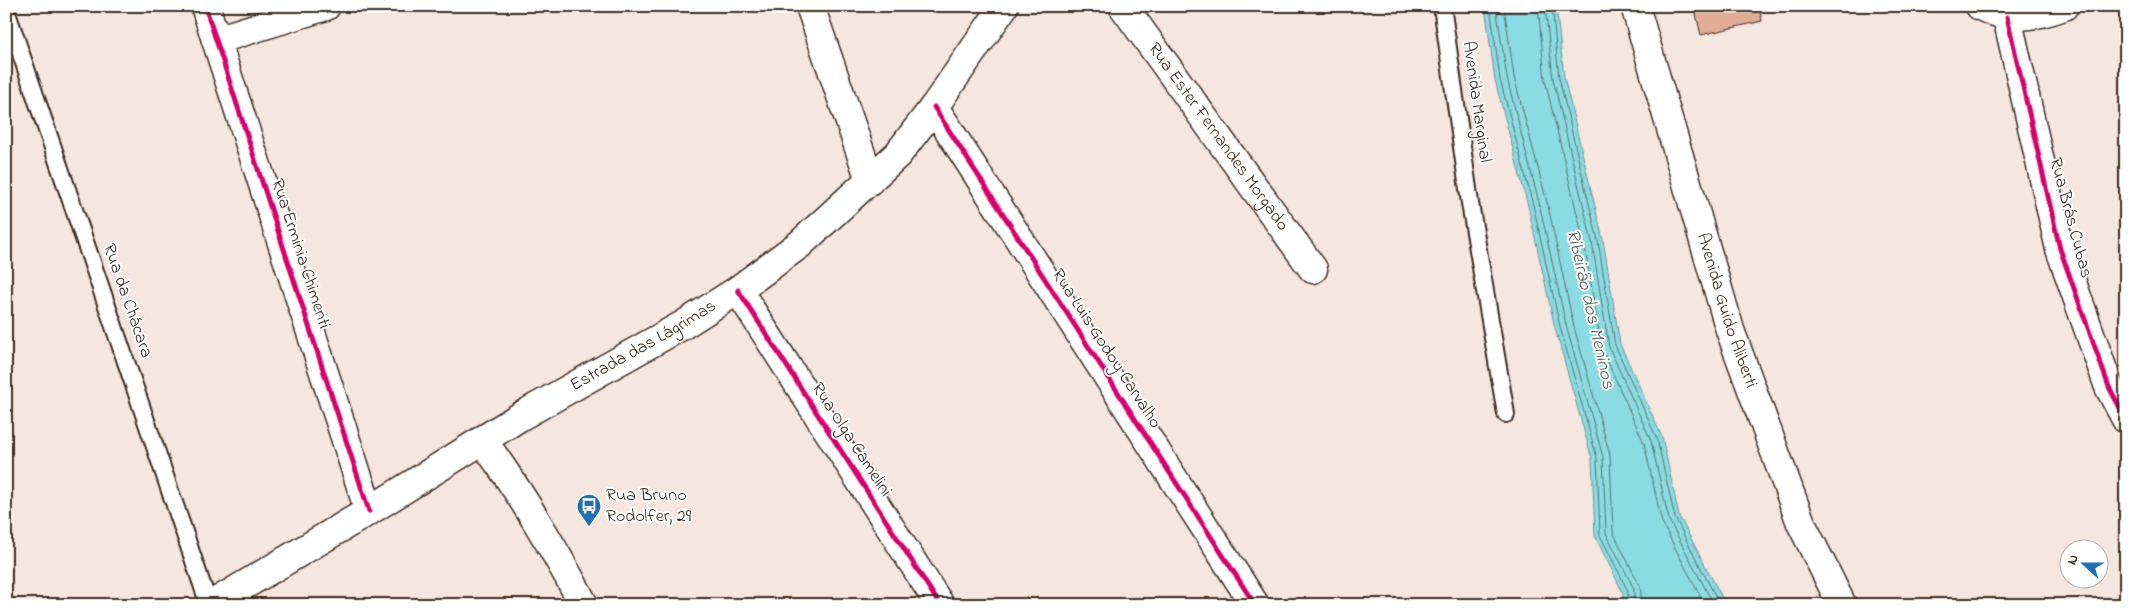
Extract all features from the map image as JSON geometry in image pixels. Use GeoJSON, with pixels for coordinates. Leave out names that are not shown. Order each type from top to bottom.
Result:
{"type":"FeatureCollection","features":[{"type":"Feature","properties":{"kind":"street","name":"Rua Erminia Chimenti"},"geometry":{"type":"LineString","coordinates":[[205,6],[369,511]]}},
{"type":"Feature","properties":{"kind":"street"},"geometry":{"type":"LineString","coordinates":[[216,40],[326,6]]}},
{"type":"Feature","properties":{"kind":"street"},"geometry":{"type":"LineString","coordinates":[[810,6],[870,180]]}},
{"type":"Feature","properties":{"kind":"street","name":"Estrada das Lágrimas"},"geometry":{"type":"LineString","coordinates":[[210,605],[369,511],[522,416],[683,325],[738,290],[800,244],[898,154],[934,107],[1004,6]]}},
{"type":"Feature","properties":{"kind":"street","name":"Rua Ester Fernandes Morgado"},"geometry":{"type":"LineString","coordinates":[[1123,6],[1313,269]]}},
{"type":"Feature","properties":{"kind":"street","name":"Avenida Guido Aliberti"},"geometry":{"type":"LineString","coordinates":[[1635,6],[1730,330],[1801,523],[1842,605]]}},
{"type":"Feature","properties":{"kind":"street"},"geometry":{"type":"LineString","coordinates":[[1980,6],[2007,17],[2028,16],[2064,6]]}},
{"type":"Feature","properties":{"kind":"street","name":"Rua Brás Cubas"},"geometry":{"type":"LineString","coordinates":[[2007,17],[2060,248],[2108,387],[2126,419]]}},
{"type":"Feature","properties":{"kind":"street","name":"Rua Luis Godoy Carvalho"},"geometry":{"type":"LineString","coordinates":[[934,107],[1254,605]]}},
{"type":"Feature","properties":{"kind":"street","name":"Rua Olga Camelini"},"geometry":{"type":"LineString","coordinates":[[738,290],[940,605]]}},
{"type":"Feature","properties":{"kind":"street"},"geometry":{"type":"LineString","coordinates":[[483,441],[505,471],[556,552],[584,605]]}},
{"type":"Feature","properties":{"kind":"lane","name":"Avenida Marginal"},"geometry":{"type":"LineString","coordinates":[[1442,6],[1470,203],[1506,414]]}},
{"type":"Feature","properties":{"kind":"lane","name":"Rua da Chácara"},"geometry":{"type":"LineString","coordinates":[[6,10],[210,605]]}},
{"type":"Feature","properties":{"kind":"water","name":"Ribeirão dos Meninos"},"geometry":{"type":"Polygon","coordinates":[[[1485,6],[1556,6],[1564,77],[1603,240],[1620,344],[1662,437],[1679,516],[1726,605],[1623,605],[1623,593],[1595,536],[1592,459],[1555,328],[1529,210],[1495,80],[1485,6]]]}},
{"type":"Feature","properties":{"kind":"building"},"geometry":{"type":"Polygon","coordinates":[[[1694,6],[1759,6],[1762,21],[1701,35],[1694,6]]]}},
{"type":"Feature","properties":{"kind":"cycle path"},"geometry":{"type":"LineString","coordinates":[[205,6],[369,511]]}},
{"type":"Feature","properties":{"kind":"cycle path"},"geometry":{"type":"LineString","coordinates":[[2007,17],[2060,249],[2109,387],[2126,419]]}},
{"type":"Feature","properties":{"kind":"cycle path"},"geometry":{"type":"LineString","coordinates":[[934,107],[1255,605]]}},
{"type":"Feature","properties":{"kind":"cycle path"},"geometry":{"type":"LineString","coordinates":[[738,290],[940,605]]}},
{"type":"Feature","properties":{"kind":"place","name":"Rua Bruno Rodolfer, 29"},"geometry":{"type":"Point","coordinates":[589,527]}}]}
